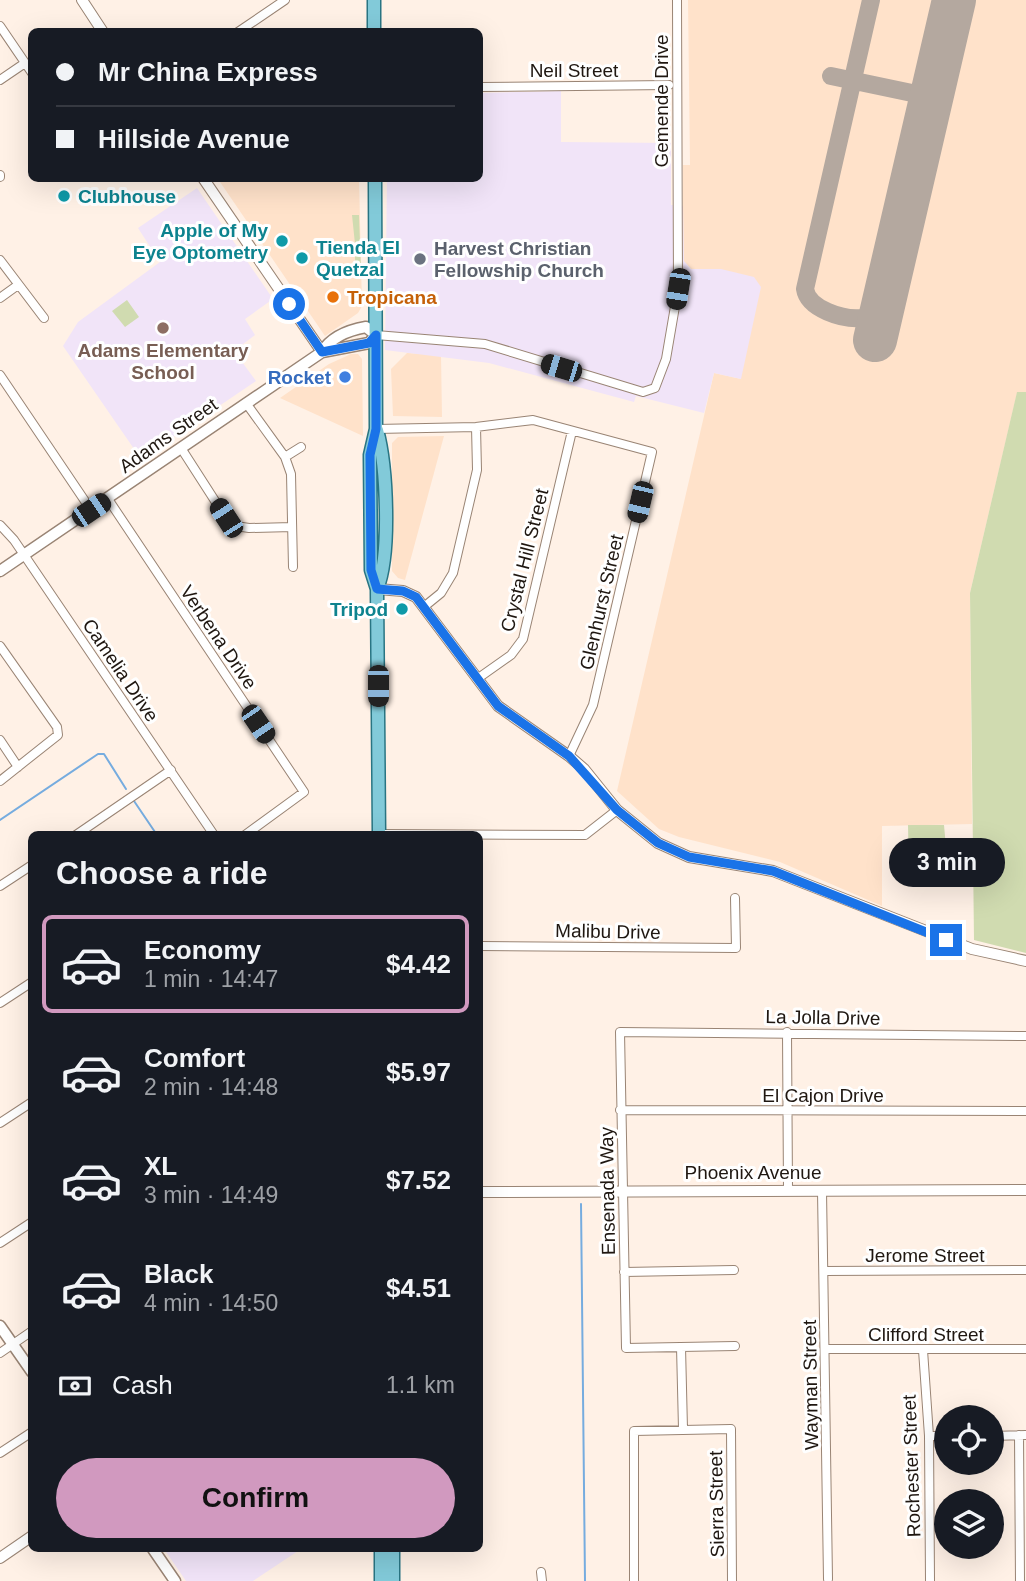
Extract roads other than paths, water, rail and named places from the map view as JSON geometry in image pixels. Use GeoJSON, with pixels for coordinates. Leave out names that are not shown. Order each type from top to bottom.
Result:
{"type":"FeatureCollection","features":[{"type":"Feature","properties":{"kind":"main road"},"geometry":{"type":"LineString","coordinates":[[374,0],[374,28]]}},
{"type":"Feature","properties":{"kind":"main road"},"geometry":{"type":"LineString","coordinates":[[375,182],[376,429],[383,454],[384,557],[384,570],[377,589],[379,831]]}},
{"type":"Feature","properties":{"kind":"main road","name":"Adams Street"},"geometry":{"type":"LineString","coordinates":[[0,571],[351,330],[366,327],[376,335]]}},
{"type":"Feature","properties":{"kind":"main road"},"geometry":{"type":"LineString","coordinates":[[0,1326],[28,1367]]}},
{"type":"Feature","properties":{"kind":"main road"},"geometry":{"type":"LineString","coordinates":[[155,1552],[175,1581]]}},
{"type":"Feature","properties":{"kind":"main road"},"geometry":{"type":"LineString","coordinates":[[381,1552],[381,1581]]}},
{"type":"Feature","properties":{"kind":"main road"},"geometry":{"type":"LineString","coordinates":[[393,1552],[393,1581]]}},
{"type":"Feature","properties":{"kind":"street"},"geometry":{"type":"LineString","coordinates":[[82,0],[100,28]]}},
{"type":"Feature","properties":{"kind":"street"},"geometry":{"type":"LineString","coordinates":[[244,28],[285,0]]}},
{"type":"Feature","properties":{"kind":"street","name":"Gemende Drive"},"geometry":{"type":"LineString","coordinates":[[376,335],[485,344],[643,392],[655,388],[666,359],[678,289],[677,0]]}},
{"type":"Feature","properties":{"kind":"street"},"geometry":{"type":"LineString","coordinates":[[0,26],[28,67]]}},
{"type":"Feature","properties":{"kind":"street"},"geometry":{"type":"LineString","coordinates":[[0,80],[25,63]]}},
{"type":"Feature","properties":{"kind":"street","name":"Neil Street"},"geometry":{"type":"LineString","coordinates":[[483,87],[669,86]]}},
{"type":"Feature","properties":{"kind":"street"},"geometry":{"type":"LineString","coordinates":[[206,182],[322,352]]}},
{"type":"Feature","properties":{"kind":"street"},"geometry":{"type":"LineString","coordinates":[[0,260],[44,318]]}},
{"type":"Feature","properties":{"kind":"street"},"geometry":{"type":"LineString","coordinates":[[0,298],[18,285]]}},
{"type":"Feature","properties":{"kind":"street"},"geometry":{"type":"LineString","coordinates":[[0,375],[91,510]]}},
{"type":"Feature","properties":{"kind":"street"},"geometry":{"type":"LineString","coordinates":[[246,403],[285,457],[291,474],[293,567]]}},
{"type":"Feature","properties":{"kind":"street"},"geometry":{"type":"LineString","coordinates":[[376,429],[477,427],[533,420],[572,431]]}},
{"type":"Feature","properties":{"kind":"street"},"geometry":{"type":"LineString","coordinates":[[425,607],[441,593],[453,573],[477,470],[477,427]]}},
{"type":"Feature","properties":{"kind":"street","name":"Glenhurst Street"},"geometry":{"type":"LineString","coordinates":[[569,756],[593,705],[652,452],[572,431]]}},
{"type":"Feature","properties":{"kind":"street","name":"Crystal Hill Street"},"geometry":{"type":"LineString","coordinates":[[477,679],[511,655],[523,639],[572,431]]}},
{"type":"Feature","properties":{"kind":"street"},"geometry":{"type":"LineString","coordinates":[[285,457],[300,447]]}},
{"type":"Feature","properties":{"kind":"street"},"geometry":{"type":"LineString","coordinates":[[181,448],[226,518],[236,526],[292,527]]}},
{"type":"Feature","properties":{"kind":"street","name":"Verbena Drive"},"geometry":{"type":"LineString","coordinates":[[108,499],[304,792],[250,831]]}},
{"type":"Feature","properties":{"kind":"street","name":"Camelia Drive"},"geometry":{"type":"LineString","coordinates":[[0,525],[24,554],[211,831]]}},
{"type":"Feature","properties":{"kind":"street"},"geometry":{"type":"LineString","coordinates":[[377,589],[410,593],[425,607],[477,679],[509,716],[569,756],[617,810],[642,833],[677,853],[773,871],[963,946],[1026,961]]}},
{"type":"Feature","properties":{"kind":"street"},"geometry":{"type":"LineString","coordinates":[[0,646],[57,727],[58,735],[0,780]]}},
{"type":"Feature","properties":{"kind":"street"},"geometry":{"type":"LineString","coordinates":[[0,740],[18,767]]}},
{"type":"Feature","properties":{"kind":"street"},"geometry":{"type":"LineString","coordinates":[[82,831],[171,770]]}},
{"type":"Feature","properties":{"kind":"street"},"geometry":{"type":"LineString","coordinates":[[483,835],[585,835],[617,810]]}},
{"type":"Feature","properties":{"kind":"street"},"geometry":{"type":"LineString","coordinates":[[0,886],[28,868]]}},
{"type":"Feature","properties":{"kind":"street","name":"Malibu Drive"},"geometry":{"type":"LineString","coordinates":[[483,946],[736,948],[735,898]]}},
{"type":"Feature","properties":{"kind":"street"},"geometry":{"type":"LineString","coordinates":[[0,1003],[28,985]]}},
{"type":"Feature","properties":{"kind":"street","name":"La Jolla Drive"},"geometry":{"type":"LineString","coordinates":[[620,1032],[1026,1036]]}},
{"type":"Feature","properties":{"kind":"street","name":"Ensenada Way"},"geometry":{"type":"LineString","coordinates":[[620,1032],[626,1348],[681,1347]]}},
{"type":"Feature","properties":{"kind":"street"},"geometry":{"type":"LineString","coordinates":[[787,1032],[788,1190]]}},
{"type":"Feature","properties":{"kind":"street"},"geometry":{"type":"LineString","coordinates":[[0,1123],[28,1105]]}},
{"type":"Feature","properties":{"kind":"street","name":"El Cajon Drive"},"geometry":{"type":"LineString","coordinates":[[620,1110],[1026,1111]]}},
{"type":"Feature","properties":{"kind":"street","name":"Phoenix Avenue"},"geometry":{"type":"LineString","coordinates":[[483,1192],[621,1189],[1026,1190]]}},
{"type":"Feature","properties":{"kind":"street","name":"Wayman Street"},"geometry":{"type":"LineString","coordinates":[[822,1191],[828,1578]]}},
{"type":"Feature","properties":{"kind":"street"},"geometry":{"type":"LineString","coordinates":[[0,1243],[28,1225]]}},
{"type":"Feature","properties":{"kind":"street"},"geometry":{"type":"LineString","coordinates":[[624,1272],[734,1270]]}},
{"type":"Feature","properties":{"kind":"street","name":"Jerome Street"},"geometry":{"type":"LineString","coordinates":[[824,1271],[1026,1270]]}},
{"type":"Feature","properties":{"kind":"street"},"geometry":{"type":"LineString","coordinates":[[0,1353],[28,1334]]}},
{"type":"Feature","properties":{"kind":"street"},"geometry":{"type":"LineString","coordinates":[[634,1581],[634,1431],[683,1429],[681,1347],[735,1346]]}},
{"type":"Feature","properties":{"kind":"street","name":"Clifford Street"},"geometry":{"type":"LineString","coordinates":[[825,1349],[1026,1349]]}},
{"type":"Feature","properties":{"kind":"street","name":"Rochester Street"},"geometry":{"type":"LineString","coordinates":[[923,1350],[929,1436],[930,1581]]}},
{"type":"Feature","properties":{"kind":"street","name":"Sierra Street"},"geometry":{"type":"LineString","coordinates":[[683,1429],[731,1429],[732,1581]]}},
{"type":"Feature","properties":{"kind":"street"},"geometry":{"type":"LineString","coordinates":[[0,1453],[28,1435]]}},
{"type":"Feature","properties":{"kind":"street"},"geometry":{"type":"LineString","coordinates":[[1004,1436],[1023,1435],[1020,1581]]}},
{"type":"Feature","properties":{"kind":"street"},"geometry":{"type":"LineString","coordinates":[[929,1436],[934,1436]]}},
{"type":"Feature","properties":{"kind":"street"},"geometry":{"type":"LineString","coordinates":[[0,1558],[28,1539]]}},
{"type":"Feature","properties":{"kind":"waterway"},"geometry":{"type":"LineString","coordinates":[[0,820],[98,754],[104,754],[126,789]]}},
{"type":"Feature","properties":{"kind":"waterway"},"geometry":{"type":"LineString","coordinates":[[134,801],[154,831]]}},
{"type":"Feature","properties":{"kind":"waterway"},"geometry":{"type":"LineString","coordinates":[[581,1204],[585,1581]]}},
{"type":"Feature","properties":{"kind":"place","name":"Clubhouse"},"geometry":{"type":"Point","coordinates":[64,196]}},
{"type":"Feature","properties":{"kind":"place","name":"Apple of My Eye Optometry"},"geometry":{"type":"Point","coordinates":[282,241]}},
{"type":"Feature","properties":{"kind":"place","name":"Tienda El Quetzal"},"geometry":{"type":"Point","coordinates":[302,258]}},
{"type":"Feature","properties":{"kind":"place","name":"Harvest Christian Fellowship Church"},"geometry":{"type":"Point","coordinates":[420,259]}},
{"type":"Feature","properties":{"kind":"place","name":"Tropicana"},"geometry":{"type":"Point","coordinates":[333,297]}},
{"type":"Feature","properties":{"kind":"place","name":"Adams Elementary School"},"geometry":{"type":"Point","coordinates":[163,328]}},
{"type":"Feature","properties":{"kind":"place","name":"Rocket"},"geometry":{"type":"Point","coordinates":[345,377]}},
{"type":"Feature","properties":{"kind":"place","name":"Tripod"},"geometry":{"type":"Point","coordinates":[402,609]}}]}
